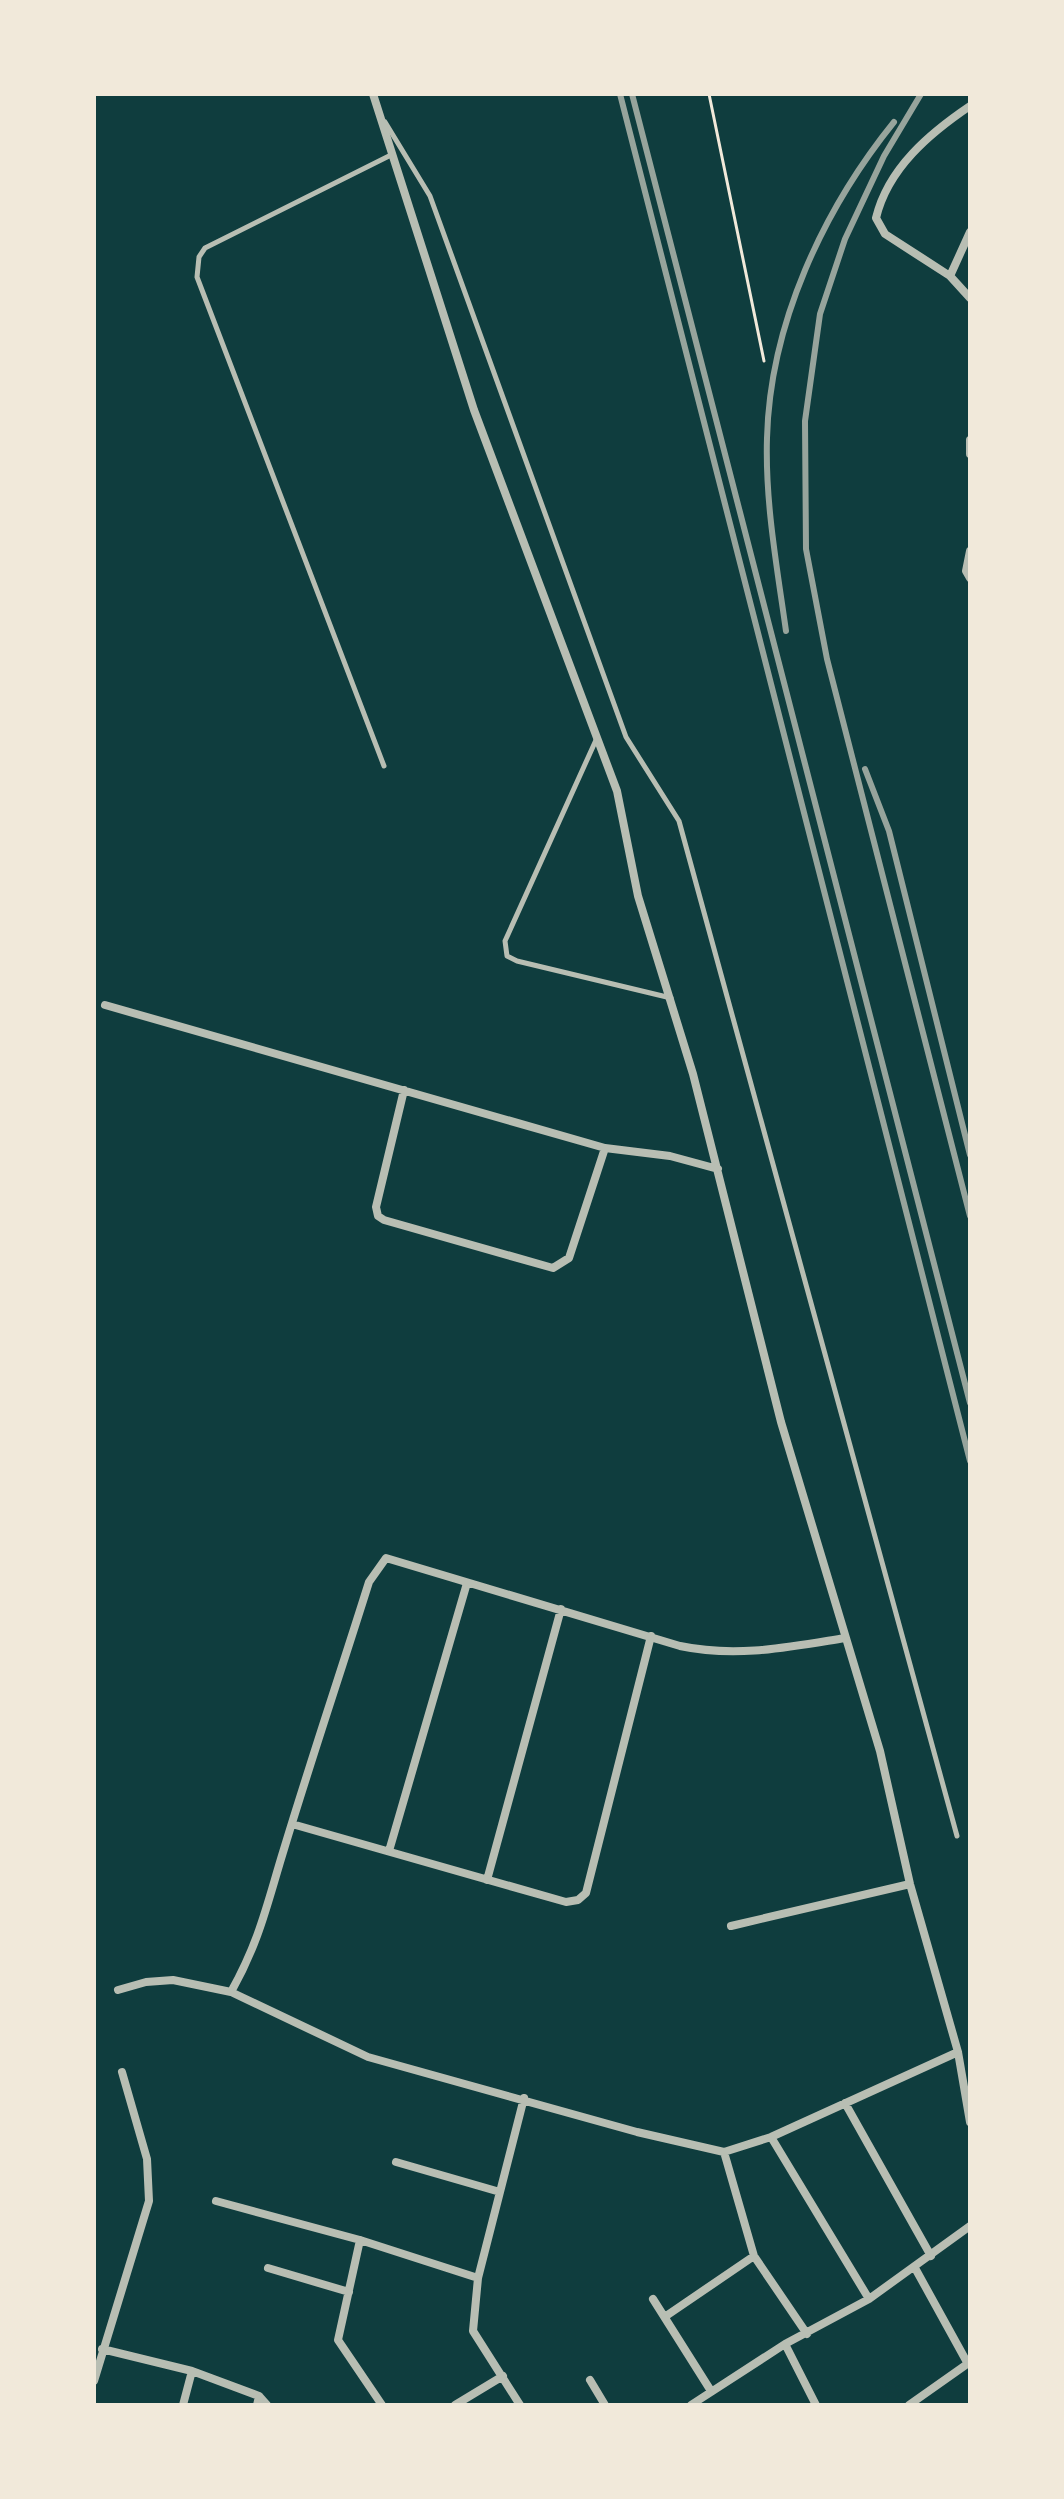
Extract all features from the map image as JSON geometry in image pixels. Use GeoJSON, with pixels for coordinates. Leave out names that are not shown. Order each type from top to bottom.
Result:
{"type":"FeatureCollection","features":[{"type":"Feature","properties":{"kind":"street"},"geometry":{"type":"LineString","coordinates":[[373,94],[474,410],[617,791],[638,896],[671,998],[718,1169],[781,1422],[880,1751],[910,1884],[958,2052],[970,2122]]}},
{"type":"Feature","properties":{"kind":"street"},"geometry":{"type":"LineString","coordinates":[[970,106],[911,154],[892,181],[876,218],[885,234],[950,276],[970,298]]}},
{"type":"Feature","properties":{"kind":"street"},"geometry":{"type":"LineString","coordinates":[[950,276],[970,232]]}},
{"type":"Feature","properties":{"kind":"street"},"geometry":{"type":"LineString","coordinates":[[970,440],[970,454]]}},
{"type":"Feature","properties":{"kind":"street"},"geometry":{"type":"LineString","coordinates":[[970,551],[966,571],[970,578]]}},
{"type":"Feature","properties":{"kind":"street"},"geometry":{"type":"LineString","coordinates":[[105,1005],[605,1148],[670,1156],[718,1169]]}},
{"type":"Feature","properties":{"kind":"street"},"geometry":{"type":"LineString","coordinates":[[404,1090],[376,1207],[378,1216],[384,1220],[553,1268],[569,1258],[605,1148]]}},
{"type":"Feature","properties":{"kind":"street"},"geometry":{"type":"LineString","coordinates":[[231,1992],[255,1949],[369,1582],[386,1558],[714,1653],[750,1653],[845,1638]]}},
{"type":"Feature","properties":{"kind":"street"},"geometry":{"type":"LineString","coordinates":[[389,1851],[467,1583]]}},
{"type":"Feature","properties":{"kind":"street"},"geometry":{"type":"LineString","coordinates":[[487,1880],[561,1609]]}},
{"type":"Feature","properties":{"kind":"street"},"geometry":{"type":"LineString","coordinates":[[292,1824],[566,1902],[578,1900],[586,1893],[651,1636]]}},
{"type":"Feature","properties":{"kind":"street"},"geometry":{"type":"LineString","coordinates":[[731,1926],[910,1884]]}},
{"type":"Feature","properties":{"kind":"street"},"geometry":{"type":"LineString","coordinates":[[118,1990],[146,1982],[173,1980],[231,1992],[368,2057],[524,2098],[637,2132],[724,2152],[771,2137],[958,2052]]}},
{"type":"Feature","properties":{"kind":"street"},"geometry":{"type":"LineString","coordinates":[[94,2381],[149,2201],[147,2159],[122,2072]]}},
{"type":"Feature","properties":{"kind":"street"},"geometry":{"type":"LineString","coordinates":[[520,2405],[473,2331],[478,2278],[524,2098]]}},
{"type":"Feature","properties":{"kind":"street"},"geometry":{"type":"LineString","coordinates":[[845,2103],[931,2256]]}},
{"type":"Feature","properties":{"kind":"street"},"geometry":{"type":"LineString","coordinates":[[771,2137],[869,2299]]}},
{"type":"Feature","properties":{"kind":"street"},"geometry":{"type":"LineString","coordinates":[[724,2152],[754,2256],[807,2334]]}},
{"type":"Feature","properties":{"kind":"street"},"geometry":{"type":"LineString","coordinates":[[396,2162],[500,2192]]}},
{"type":"Feature","properties":{"kind":"street"},"geometry":{"type":"LineString","coordinates":[[216,2201],[360,2240],[478,2278]]}},
{"type":"Feature","properties":{"kind":"street"},"geometry":{"type":"LineString","coordinates":[[691,2405],[785,2344],[869,2299],[970,2226]]}},
{"type":"Feature","properties":{"kind":"street"},"geometry":{"type":"LineString","coordinates":[[360,2240],[338,2340],[382,2405]]}},
{"type":"Feature","properties":{"kind":"street"},"geometry":{"type":"LineString","coordinates":[[666,2316],[754,2256]]}},
{"type":"Feature","properties":{"kind":"street"},"geometry":{"type":"LineString","coordinates":[[268,2268],[349,2292]]}},
{"type":"Feature","properties":{"kind":"street"},"geometry":{"type":"LineString","coordinates":[[909,2405],[969,2363],[915,2268]]}},
{"type":"Feature","properties":{"kind":"street"},"geometry":{"type":"LineString","coordinates":[[653,2299],[711,2391]]}},
{"type":"Feature","properties":{"kind":"street"},"geometry":{"type":"LineString","coordinates":[[785,2344],[816,2405]]}},
{"type":"Feature","properties":{"kind":"street"},"geometry":{"type":"LineString","coordinates":[[102,2349],[192,2371],[267,2405]]}},
{"type":"Feature","properties":{"kind":"street"},"geometry":{"type":"LineString","coordinates":[[183,2405],[192,2371]]}},
{"type":"Feature","properties":{"kind":"street"},"geometry":{"type":"LineString","coordinates":[[455,2405],[503,2376]]}},
{"type":"Feature","properties":{"kind":"street"},"geometry":{"type":"LineString","coordinates":[[590,2380],[605,2405]]}},
{"type":"Feature","properties":{"kind":"lane"},"geometry":{"type":"LineString","coordinates":[[378,111],[430,196],[626,737],[679,821],[957,1836]]}},
{"type":"Feature","properties":{"kind":"lane"},"geometry":{"type":"LineString","coordinates":[[384,766],[197,277],[199,257],[205,248],[392,155]]}},
{"type":"Feature","properties":{"kind":"lane"},"geometry":{"type":"LineString","coordinates":[[598,735],[505,941],[507,956],[671,998]]}},
{"type":"Feature","properties":{"kind":"path"},"geometry":{"type":"LineString","coordinates":[[709,94],[764,361]]}},
{"type":"Feature","properties":{"kind":"railway"},"geometry":{"type":"LineString","coordinates":[[620,94],[970,1461]]}},
{"type":"Feature","properties":{"kind":"railway"},"geometry":{"type":"LineString","coordinates":[[632,94],[970,1403]]}},
{"type":"Feature","properties":{"kind":"railway"},"geometry":{"type":"LineString","coordinates":[[921,94],[884,156],[845,239],[820,314],[805,421],[806,549],[827,659],[970,1216]]}},
{"type":"Feature","properties":{"kind":"railway"},"geometry":{"type":"LineString","coordinates":[[786,631],[772,534],[767,462],[770,395],[778,353],[805,270],[823,231],[868,156],[894,122]]}},
{"type":"Feature","properties":{"kind":"railway"},"geometry":{"type":"LineString","coordinates":[[865,769],[889,831],[970,1155]]}}]}
